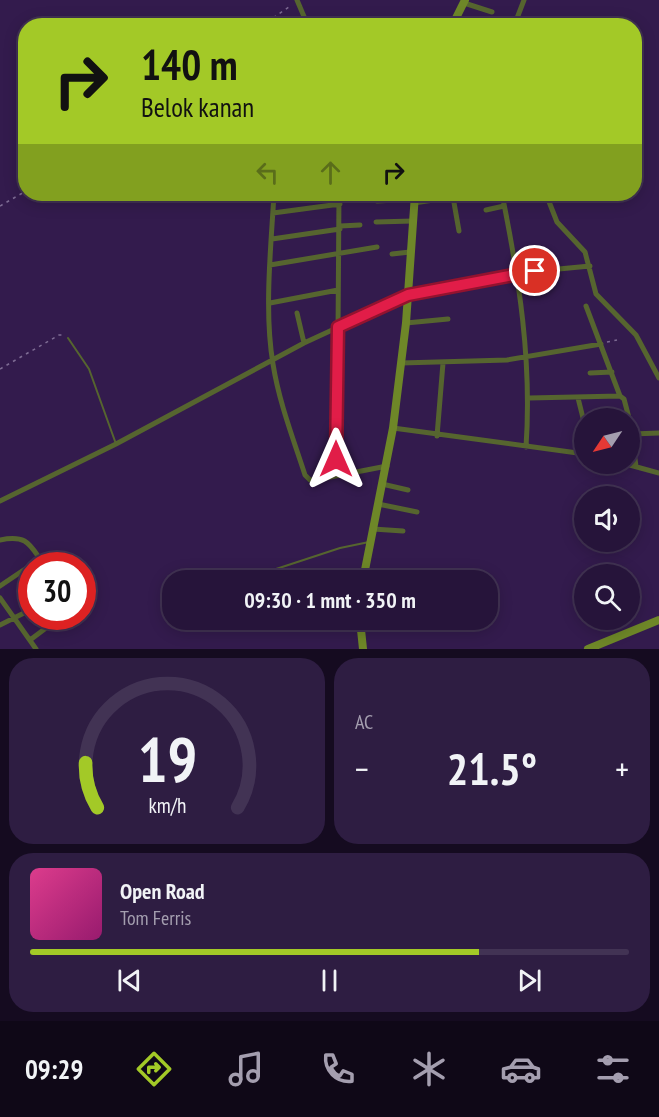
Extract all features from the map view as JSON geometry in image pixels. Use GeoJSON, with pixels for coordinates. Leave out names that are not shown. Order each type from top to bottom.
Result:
{"type":"FeatureCollection","features":[{"type":"Feature","properties":{"kind":"street"},"geometry":{"type":"LineString","coordinates":[[517,18],[524,0]]}},
{"type":"Feature","properties":{"kind":"street"},"geometry":{"type":"LineString","coordinates":[[297,1],[304,18]]}},
{"type":"Feature","properties":{"kind":"street"},"geometry":{"type":"LineString","coordinates":[[456,18],[464,2],[492,12]]}},
{"type":"Feature","properties":{"kind":"street"},"geometry":{"type":"LineString","coordinates":[[274,201],[270,265],[272,361],[287,420],[305,475],[312,480],[387,465]]}},
{"type":"Feature","properties":{"kind":"street"},"geometry":{"type":"LineString","coordinates":[[337,474],[340,201]]}},
{"type":"Feature","properties":{"kind":"street"},"geometry":{"type":"LineString","coordinates":[[365,570],[393,429],[406,323],[415,201]]}},
{"type":"Feature","properties":{"kind":"street"},"geometry":{"type":"LineString","coordinates":[[456,201],[459,231]]}},
{"type":"Feature","properties":{"kind":"street"},"geometry":{"type":"LineString","coordinates":[[503,201],[517,273],[528,357],[530,398],[526,447]]}},
{"type":"Feature","properties":{"kind":"street"},"geometry":{"type":"LineString","coordinates":[[549,201],[557,222],[585,252],[596,294],[636,335],[659,378]]}},
{"type":"Feature","properties":{"kind":"street"},"geometry":{"type":"LineString","coordinates":[[273,213],[340,204]]}},
{"type":"Feature","properties":{"kind":"street"},"geometry":{"type":"LineString","coordinates":[[486,210],[504,206]]}},
{"type":"Feature","properties":{"kind":"street"},"geometry":{"type":"LineString","coordinates":[[376,222],[413,221]]}},
{"type":"Feature","properties":{"kind":"street"},"geometry":{"type":"LineString","coordinates":[[272,239],[360,225]]}},
{"type":"Feature","properties":{"kind":"street"},"geometry":{"type":"LineString","coordinates":[[270,265],[377,247]]}},
{"type":"Feature","properties":{"kind":"street"},"geometry":{"type":"LineString","coordinates":[[392,254],[410,252]]}},
{"type":"Feature","properties":{"kind":"street"},"geometry":{"type":"LineString","coordinates":[[0,501],[116,444],[304,343],[408,295],[517,273],[590,266]]}},
{"type":"Feature","properties":{"kind":"street"},"geometry":{"type":"LineString","coordinates":[[270,303],[338,290]]}},
{"type":"Feature","properties":{"kind":"street"},"geometry":{"type":"LineString","coordinates":[[586,306],[626,408]]}},
{"type":"Feature","properties":{"kind":"street"},"geometry":{"type":"LineString","coordinates":[[297,314],[304,343]]}},
{"type":"Feature","properties":{"kind":"street"},"geometry":{"type":"LineString","coordinates":[[406,323],[448,319]]}},
{"type":"Feature","properties":{"kind":"street"},"geometry":{"type":"LineString","coordinates":[[401,363],[443,363],[528,357],[601,344]]}},
{"type":"Feature","properties":{"kind":"street"},"geometry":{"type":"LineString","coordinates":[[437,436],[443,363]]}},
{"type":"Feature","properties":{"kind":"street"},"geometry":{"type":"LineString","coordinates":[[590,373],[612,372]]}},
{"type":"Feature","properties":{"kind":"street"},"geometry":{"type":"LineString","coordinates":[[530,398],[620,396]]}},
{"type":"Feature","properties":{"kind":"street"},"geometry":{"type":"LineString","coordinates":[[578,398],[580,408]]}},
{"type":"Feature","properties":{"kind":"street"},"geometry":{"type":"LineString","coordinates":[[393,429],[574,453]]}},
{"type":"Feature","properties":{"kind":"street"},"geometry":{"type":"LineString","coordinates":[[640,434],[659,433]]}},
{"type":"Feature","properties":{"kind":"street"},"geometry":{"type":"LineString","coordinates":[[640,467],[659,473]]}},
{"type":"Feature","properties":{"kind":"street"},"geometry":{"type":"LineString","coordinates":[[382,484],[408,489]]}},
{"type":"Feature","properties":{"kind":"street"},"geometry":{"type":"LineString","coordinates":[[378,504],[417,512]]}},
{"type":"Feature","properties":{"kind":"street"},"geometry":{"type":"LineString","coordinates":[[373,529],[403,531]]}},
{"type":"Feature","properties":{"kind":"street"},"geometry":{"type":"LineString","coordinates":[[0,540],[26,540],[35,552]]}},
{"type":"Feature","properties":{"kind":"street"},"geometry":{"type":"LineString","coordinates":[[0,586],[18,574]]}},
{"type":"Feature","properties":{"kind":"street"},"geometry":{"type":"LineString","coordinates":[[0,598],[36,649]]}},
{"type":"Feature","properties":{"kind":"street"},"geometry":{"type":"LineString","coordinates":[[0,625],[18,616]]}},
{"type":"Feature","properties":{"kind":"street"},"geometry":{"type":"LineString","coordinates":[[588,649],[659,620]]}},
{"type":"Feature","properties":{"kind":"street"},"geometry":{"type":"LineString","coordinates":[[30,640],[43,630]]}},
{"type":"Feature","properties":{"kind":"street"},"geometry":{"type":"LineString","coordinates":[[361,630],[363,649]]}},
{"type":"Feature","properties":{"kind":"lane"},"geometry":{"type":"LineString","coordinates":[[68,338],[89,369],[116,444]]}},
{"type":"Feature","properties":{"kind":"lane"},"geometry":{"type":"LineString","coordinates":[[273,570],[340,548],[369,542]]}},
{"type":"Feature","properties":{"kind":"path"},"geometry":{"type":"LineString","coordinates":[[273,18],[297,1]]}},
{"type":"Feature","properties":{"kind":"path"},"geometry":{"type":"LineString","coordinates":[[0,206],[18,196]]}},
{"type":"Feature","properties":{"kind":"path"},"geometry":{"type":"LineString","coordinates":[[0,369],[59,334],[68,338]]}},
{"type":"Feature","properties":{"kind":"path"},"geometry":{"type":"LineString","coordinates":[[601,344],[617,340]]}},
{"type":"Feature","properties":{"kind":"route"},"geometry":{"type":"LineString","coordinates":[[336,459],[338,327],[408,295],[535,271]]}}]}
